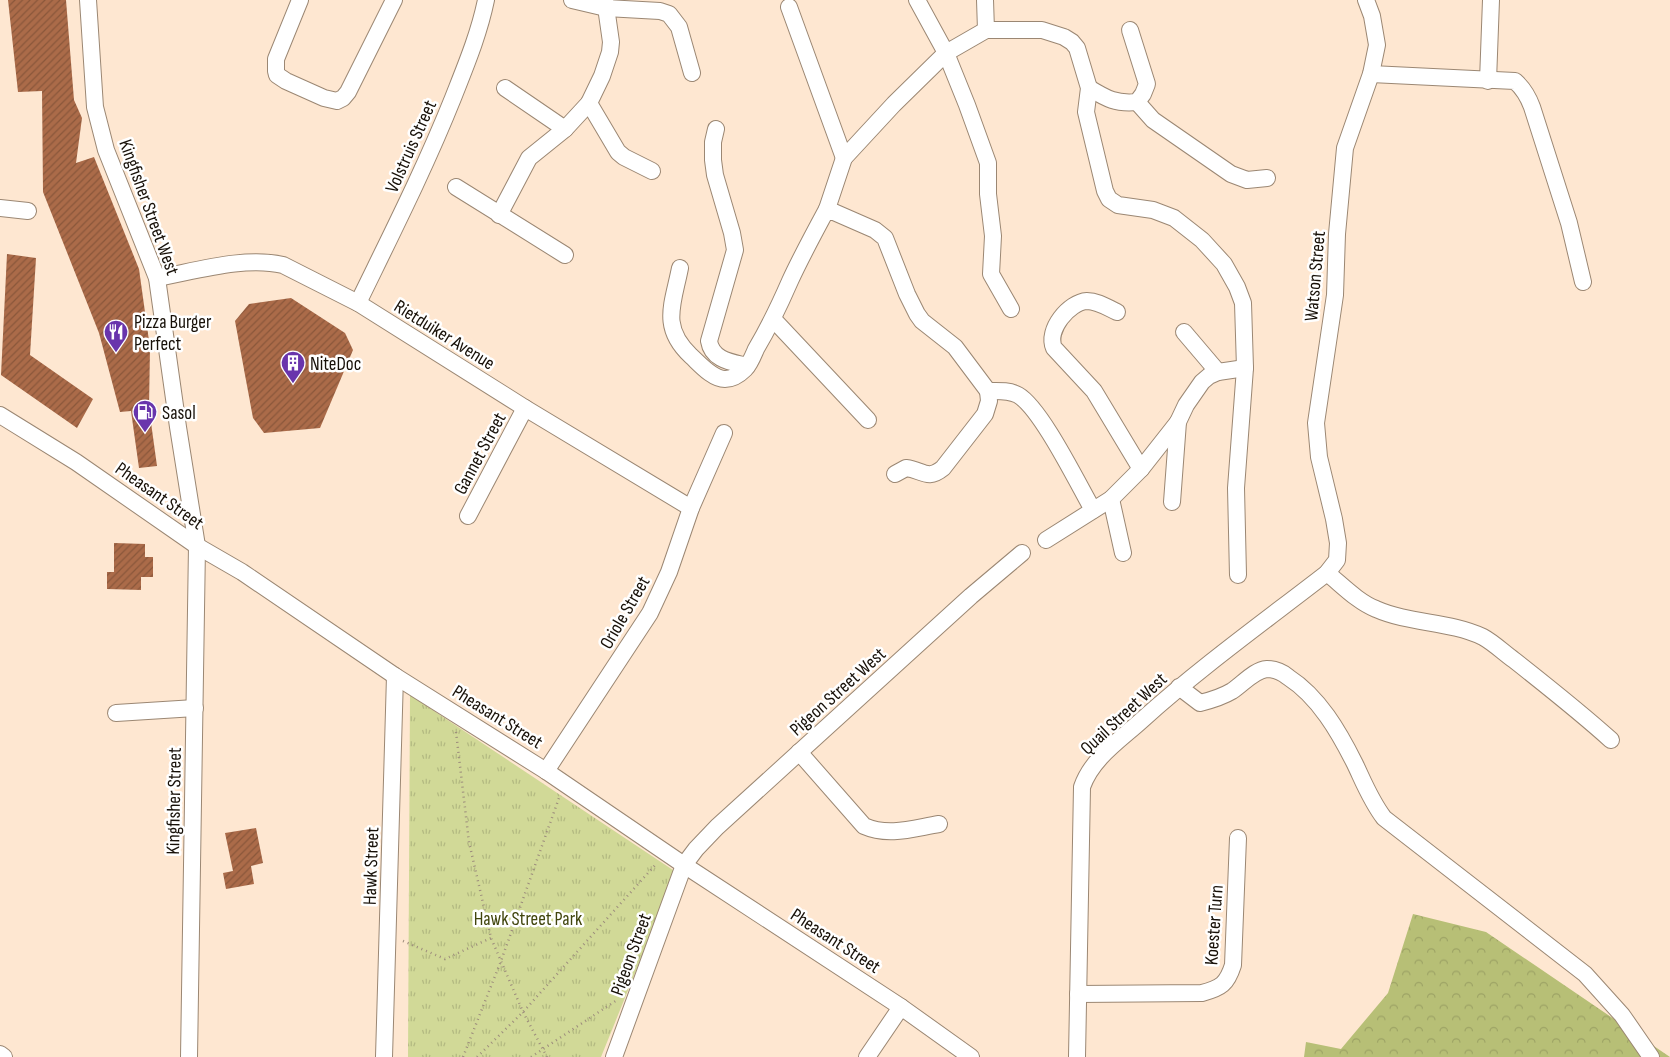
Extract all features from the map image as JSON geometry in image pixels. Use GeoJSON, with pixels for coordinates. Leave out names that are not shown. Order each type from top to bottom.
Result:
{"type":"FeatureCollection","features":[{"type":"Feature","properties":{"kind":"street","name":"Kingfisher Street West"},"geometry":{"type":"LineString","coordinates":[[88,0],[95,107],[106,150],[157,278],[178,427],[198,546]]}},
{"type":"Feature","properties":{"kind":"street"},"geometry":{"type":"LineString","coordinates":[[300,0],[276,59],[276,71],[277,74],[286,80],[333,101],[343,98],[348,92],[394,0]]}},
{"type":"Feature","properties":{"kind":"street","name":"Volstruis Street"},"geometry":{"type":"LineString","coordinates":[[358,303],[444,121],[477,37],[486,0]]}},
{"type":"Feature","properties":{"kind":"street"},"geometry":{"type":"LineString","coordinates":[[572,0],[669,14],[679,27],[692,73]]}},
{"type":"Feature","properties":{"kind":"street"},"geometry":{"type":"LineString","coordinates":[[917,0],[946,53],[988,162],[988,194],[993,236],[991,274],[1011,309]]}},
{"type":"Feature","properties":{"kind":"street"},"geometry":{"type":"LineString","coordinates":[[985,0],[986,30]]}},
{"type":"Feature","properties":{"kind":"street","name":"Watson Street"},"geometry":{"type":"LineString","coordinates":[[1332,566],[1338,543],[1319,457],[1316,423],[1335,295],[1337,234],[1345,148],[1371,74],[1377,45],[1372,16],[1366,0]]}},
{"type":"Feature","properties":{"kind":"street"},"geometry":{"type":"LineString","coordinates":[[1488,81],[1491,0]]}},
{"type":"Feature","properties":{"kind":"street"},"geometry":{"type":"LineString","coordinates":[[499,215],[529,158],[565,129],[589,103],[602,76],[610,52],[611,42],[606,4]]}},
{"type":"Feature","properties":{"kind":"street"},"geometry":{"type":"LineString","coordinates":[[789,7],[844,158]]}},
{"type":"Feature","properties":{"kind":"street"},"geometry":{"type":"LineString","coordinates":[[680,268],[671,315],[672,331],[676,339],[690,355],[717,377],[725,379],[740,373],[747,366],[773,320],[792,276],[827,210],[844,158],[894,104],[946,53],[986,30],[1042,30],[1064,37],[1077,48],[1089,88],[1086,112],[1105,191],[1109,199],[1118,205],[1153,210],[1174,218],[1202,240],[1224,264],[1243,303],[1245,368],[1236,488],[1238,575]]}},
{"type":"Feature","properties":{"kind":"street"},"geometry":{"type":"LineString","coordinates":[[1089,88],[1114,102],[1137,102],[1143,94],[1147,84],[1130,30]]}},
{"type":"Feature","properties":{"kind":"street"},"geometry":{"type":"LineString","coordinates":[[1371,74],[1515,81],[1522,86],[1527,94],[1569,223],[1583,282]]}},
{"type":"Feature","properties":{"kind":"street"},"geometry":{"type":"LineString","coordinates":[[506,88],[565,129]]}},
{"type":"Feature","properties":{"kind":"street"},"geometry":{"type":"LineString","coordinates":[[1137,102],[1153,120],[1231,174],[1247,180],[1267,178]]}},
{"type":"Feature","properties":{"kind":"street"},"geometry":{"type":"LineString","coordinates":[[589,103],[618,152],[652,171]]}},
{"type":"Feature","properties":{"kind":"street"},"geometry":{"type":"LineString","coordinates":[[716,130],[713,142],[713,160],[732,233],[734,250],[709,341],[712,351],[719,357],[747,366]]}},
{"type":"Feature","properties":{"kind":"street"},"geometry":{"type":"LineString","coordinates":[[456,187],[565,255]]}},
{"type":"Feature","properties":{"kind":"street"},"geometry":{"type":"LineString","coordinates":[[0,208],[28,211]]}},
{"type":"Feature","properties":{"kind":"street"},"geometry":{"type":"LineString","coordinates":[[827,210],[875,230],[885,238],[917,314],[922,321],[955,347],[988,391],[989,401],[985,414],[943,468],[932,475],[906,468],[895,474]]}},
{"type":"Feature","properties":{"kind":"street","name":"Rietduiker Avenue"},"geometry":{"type":"LineString","coordinates":[[157,278],[244,262],[273,262],[283,265],[358,303],[525,408],[691,508]]}},
{"type":"Feature","properties":{"kind":"street"},"geometry":{"type":"LineString","coordinates":[[1117,312],[1092,302],[1079,303],[1058,322],[1052,340],[1056,350],[1094,391],[1141,468]]}},
{"type":"Feature","properties":{"kind":"street"},"geometry":{"type":"LineString","coordinates":[[773,320],[868,420]]}},
{"type":"Feature","properties":{"kind":"street"},"geometry":{"type":"LineString","coordinates":[[1184,332],[1218,372]]}},
{"type":"Feature","properties":{"kind":"street"},"geometry":{"type":"LineString","coordinates":[[1046,540],[1111,498],[1141,468],[1178,422],[1186,405],[1202,382],[1218,372],[1245,368]]}},
{"type":"Feature","properties":{"kind":"street"},"geometry":{"type":"LineString","coordinates":[[988,391],[1012,392],[1032,407],[1044,424],[1093,510]]}},
{"type":"Feature","properties":{"kind":"street","name":"Gannet Street"},"geometry":{"type":"LineString","coordinates":[[468,516],[525,408]]}},
{"type":"Feature","properties":{"kind":"street","name":"Pheasant Street"},"geometry":{"type":"LineString","coordinates":[[0,415],[76,462],[198,546],[242,572],[396,676],[546,771],[684,865],[901,1007],[971,1057]]}},
{"type":"Feature","properties":{"kind":"street"},"geometry":{"type":"LineString","coordinates":[[1172,502],[1178,422]]}},
{"type":"Feature","properties":{"kind":"street","name":"Oriole Street"},"geometry":{"type":"LineString","coordinates":[[546,771],[650,613],[669,572],[691,508],[724,433]]}},
{"type":"Feature","properties":{"kind":"street"},"geometry":{"type":"LineString","coordinates":[[1111,498],[1123,553]]}},
{"type":"Feature","properties":{"kind":"street","name":"Kingfisher Street"},"geometry":{"type":"LineString","coordinates":[[189,1057],[198,546]]}},
{"type":"Feature","properties":{"kind":"street","name":"Pigeon Street West"},"geometry":{"type":"LineString","coordinates":[[684,865],[717,827],[971,596],[1022,553]]}},
{"type":"Feature","properties":{"kind":"street"},"geometry":{"type":"LineString","coordinates":[[1332,566],[1354,595],[1374,609],[1394,616],[1460,629],[1484,638],[1546,684],[1611,740]]}},
{"type":"Feature","properties":{"kind":"street","name":"Quail Street West"},"geometry":{"type":"LineString","coordinates":[[1077,1057],[1082,787],[1086,777],[1106,751],[1178,687],[1332,566]]}},
{"type":"Feature","properties":{"kind":"street"},"geometry":{"type":"LineString","coordinates":[[1178,687],[1200,703],[1217,699],[1231,692],[1258,671],[1268,669],[1279,671],[1293,680],[1308,692],[1319,705],[1344,745],[1373,803],[1384,818],[1585,974],[1622,1014],[1651,1057]]}},
{"type":"Feature","properties":{"kind":"street","name":"Hawk Street"},"geometry":{"type":"LineString","coordinates":[[384,1057],[396,676]]}},
{"type":"Feature","properties":{"kind":"street"},"geometry":{"type":"LineString","coordinates":[[116,713],[195,708]]}},
{"type":"Feature","properties":{"kind":"street"},"geometry":{"type":"LineString","coordinates":[[799,752],[864,826],[876,831],[889,832],[939,824]]}},
{"type":"Feature","properties":{"kind":"street","name":"Koester Turn"},"geometry":{"type":"LineString","coordinates":[[1078,994],[1202,993],[1223,985],[1229,977],[1233,965],[1238,838]]}},
{"type":"Feature","properties":{"kind":"street","name":"Pigeon Street"},"geometry":{"type":"LineString","coordinates":[[614,1057],[684,865]]}},
{"type":"Feature","properties":{"kind":"street"},"geometry":{"type":"LineString","coordinates":[[867,1057],[901,1007]]}},
{"type":"Feature","properties":{"kind":"street"},"geometry":{"type":"LineString","coordinates":[[0,1054],[4,1057]]}},
{"type":"Feature","properties":{"kind":"path"},"geometry":{"type":"LineString","coordinates":[[453,712],[469,842],[490,938],[523,1012],[546,1057]]}},
{"type":"Feature","properties":{"kind":"path"},"geometry":{"type":"LineString","coordinates":[[462,1057],[501,961],[564,783]]}},
{"type":"Feature","properties":{"kind":"path"},"geometry":{"type":"LineString","coordinates":[[478,1057],[523,1012],[666,853]]}},
{"type":"Feature","properties":{"kind":"path"},"geometry":{"type":"LineString","coordinates":[[388,934],[445,959],[490,938]]}},
{"type":"Feature","properties":{"kind":"path"},"geometry":{"type":"LineString","coordinates":[[531,1057],[542,1048],[640,986]]}},
{"type":"Feature","properties":{"kind":"green space","name":"Hawk Street Park"},"geometry":{"type":"Polygon","coordinates":[[[410,695],[676,872],[601,1057],[408,1057],[410,695]]]}},
{"type":"Feature","properties":{"kind":"green space"},"geometry":{"type":"Polygon","coordinates":[[[1413,914],[1486,932],[1670,1057],[1304,1057],[1306,1042],[1341,1049],[1388,993],[1413,914]]]}},
{"type":"Feature","properties":{"kind":"building"},"geometry":{"type":"Polygon","coordinates":[[[8,0],[66,0],[74,100],[82,118],[76,163],[94,157],[139,269],[150,348],[149,408],[157,466],[139,468],[131,411],[120,412],[99,333],[43,192],[42,91],[18,92],[8,0]]]}},
{"type":"Feature","properties":{"kind":"building"},"geometry":{"type":"Polygon","coordinates":[[[7,254],[36,258],[30,355],[93,399],[77,428],[1,375],[7,254]]]}},
{"type":"Feature","properties":{"kind":"building","name":"NiteDoc"},"geometry":{"type":"Polygon","coordinates":[[[291,298],[345,333],[353,350],[320,428],[264,433],[253,418],[235,321],[249,304],[291,298]]]}},
{"type":"Feature","properties":{"kind":"building"},"geometry":{"type":"Polygon","coordinates":[[[114,543],[145,544],[145,557],[153,557],[153,577],[141,577],[141,590],[107,589],[107,572],[114,572],[114,543]]]}},
{"type":"Feature","properties":{"kind":"building"},"geometry":{"type":"Polygon","coordinates":[[[256,828],[263,863],[251,866],[254,884],[226,889],[223,873],[233,871],[225,833],[256,828]]]}},
{"type":"Feature","properties":{"kind":"place","name":"Pizza Burger Perfect"},"geometry":{"type":"Point","coordinates":[116,353]}},
{"type":"Feature","properties":{"kind":"place","name":"NiteDoc"},"geometry":{"type":"Point","coordinates":[293,384]}},
{"type":"Feature","properties":{"kind":"place","name":"Sasol"},"geometry":{"type":"Point","coordinates":[145,433]}}]}
